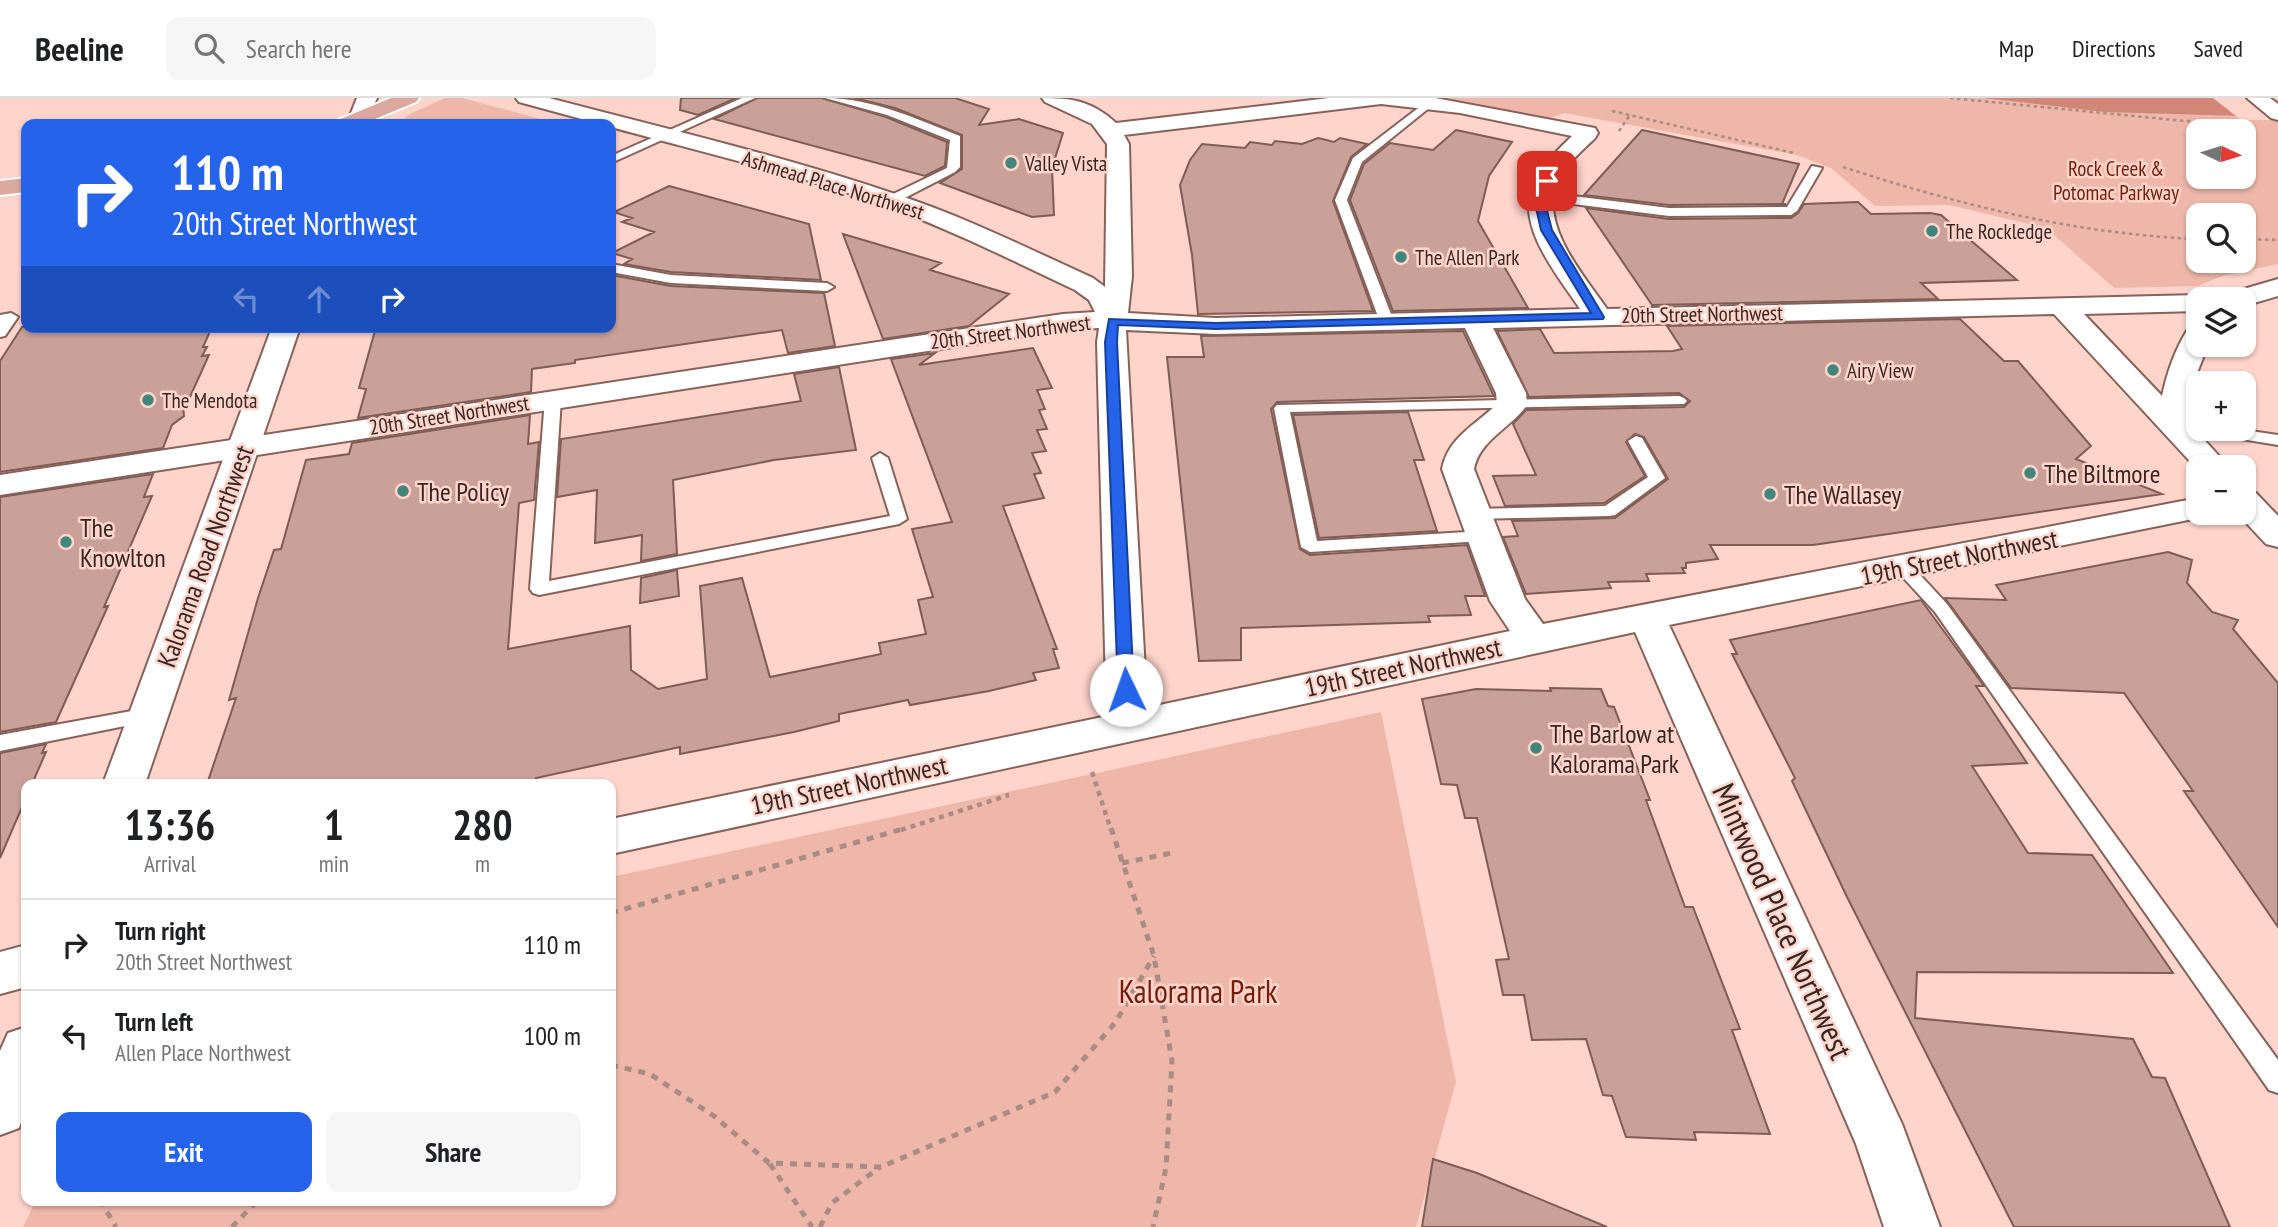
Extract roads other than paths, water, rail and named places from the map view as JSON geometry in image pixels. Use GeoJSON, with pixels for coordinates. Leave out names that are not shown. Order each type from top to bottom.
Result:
{"type":"FeatureCollection","features":[{"type":"Feature","properties":{"kind":"main road"},"geometry":{"type":"LineString","coordinates":[[361,119],[408,98]]}},
{"type":"Feature","properties":{"kind":"main road"},"geometry":{"type":"LineString","coordinates":[[0,188],[21,186]]}},
{"type":"Feature","properties":{"kind":"street"},"geometry":{"type":"LineString","coordinates":[[356,119],[367,98]]}},
{"type":"Feature","properties":{"kind":"street","name":"Ashmead Place Northwest"},"geometry":{"type":"LineString","coordinates":[[526,98],[604,119]]}},
{"type":"Feature","properties":{"kind":"street"},"geometry":{"type":"LineString","coordinates":[[1052,98],[1090,114],[1110,130],[1118,144],[1119,276],[1111,342],[1126,690],[1134,723]]}},
{"type":"Feature","properties":{"kind":"street"},"geometry":{"type":"LineString","coordinates":[[2257,98],[2278,114]]}},
{"type":"Feature","properties":{"kind":"street"},"geometry":{"type":"LineString","coordinates":[[1110,130],[1363,99],[1430,102],[1587,133],[1551,174],[1541,196],[1541,212],[1552,242],[1599,317]]}},
{"type":"Feature","properties":{"kind":"street","name":"Ashmead Place Northwest"},"geometry":{"type":"LineString","coordinates":[[616,122],[802,172],[891,200],[954,224],[1084,284],[1100,296],[1113,321]]}},
{"type":"Feature","properties":{"kind":"street"},"geometry":{"type":"LineString","coordinates":[[2256,294],[2278,287]]}},
{"type":"Feature","properties":{"kind":"street","name":"20th Street Northwest"},"geometry":{"type":"LineString","coordinates":[[0,485],[1043,324],[1113,321],[1196,326],[2186,303]]}},
{"type":"Feature","properties":{"kind":"street"},"geometry":{"type":"LineString","coordinates":[[2061,306],[2185,425],[2205,455]]}},
{"type":"Feature","properties":{"kind":"street"},"geometry":{"type":"LineString","coordinates":[[1475,320],[1511,393],[1512,405],[1466,447],[1458,461],[1460,479],[1512,609],[1534,639]]}},
{"type":"Feature","properties":{"kind":"street","name":"Kalorama Road Northwest"},"geometry":{"type":"LineString","coordinates":[[126,779],[284,333]]}},
{"type":"Feature","properties":{"kind":"street"},"geometry":{"type":"LineString","coordinates":[[2185,425],[2182,373],[2189,357]]}},
{"type":"Feature","properties":{"kind":"street","name":"19th Street Northwest"},"geometry":{"type":"LineString","coordinates":[[616,836],[1534,639],[1648,619],[2186,510]]}},
{"type":"Feature","properties":{"kind":"street"},"geometry":{"type":"LineString","coordinates":[[2256,513],[2278,536]]}},
{"type":"Feature","properties":{"kind":"street","name":"Mintwood Place Northwest"},"geometry":{"type":"LineString","coordinates":[[1648,619],[1882,1143],[1912,1227]]}},
{"type":"Feature","properties":{"kind":"street"},"geometry":{"type":"LineString","coordinates":[[0,973],[21,967]]}},
{"type":"Feature","properties":{"kind":"street"},"geometry":{"type":"LineString","coordinates":[[0,1110],[21,1062]]}},
{"type":"Feature","properties":{"kind":"lane"},"geometry":{"type":"LineString","coordinates":[[616,158],[750,98]]}},
{"type":"Feature","properties":{"kind":"lane"},"geometry":{"type":"LineString","coordinates":[[830,98],[903,117],[956,138],[954,167],[951,170],[891,200]]}},
{"type":"Feature","properties":{"kind":"lane"},"geometry":{"type":"LineString","coordinates":[[1387,322],[1341,200],[1357,160],[1430,102]]}},
{"type":"Feature","properties":{"kind":"lane"},"geometry":{"type":"LineString","coordinates":[[1541,196],[1669,212],[1791,212],[1816,168]]}},
{"type":"Feature","properties":{"kind":"lane"},"geometry":{"type":"LineString","coordinates":[[616,269],[671,279],[827,287]]}},
{"type":"Feature","properties":{"kind":"lane"},"geometry":{"type":"LineString","coordinates":[[0,319],[11,317],[0,333]]}},
{"type":"Feature","properties":{"kind":"lane"},"geometry":{"type":"LineString","coordinates":[[552,399],[539,589],[899,519],[880,458]]}},
{"type":"Feature","properties":{"kind":"lane"},"geometry":{"type":"LineString","coordinates":[[1636,441],[1657,478],[1609,511],[1310,547],[1282,408],[1679,401]]}},
{"type":"Feature","properties":{"kind":"lane"},"geometry":{"type":"LineString","coordinates":[[2256,436],[2278,440]]}},
{"type":"Feature","properties":{"kind":"lane"},"geometry":{"type":"LineString","coordinates":[[1904,568],[1941,608],[2278,1081]]}},
{"type":"Feature","properties":{"kind":"lane"},"geometry":{"type":"LineString","coordinates":[[0,743],[148,715]]}},
{"type":"Feature","properties":{"kind":"place","name":"Valley Vista"},"geometry":{"type":"Point","coordinates":[1011,163]}},
{"type":"Feature","properties":{"kind":"place","name":"The Rockledge"},"geometry":{"type":"Point","coordinates":[1932,231]}},
{"type":"Feature","properties":{"kind":"place","name":"The Allen Park"},"geometry":{"type":"Point","coordinates":[1401,257]}},
{"type":"Feature","properties":{"kind":"place","name":"Airy View"},"geometry":{"type":"Point","coordinates":[1833,370]}},
{"type":"Feature","properties":{"kind":"place","name":"The Mendota"},"geometry":{"type":"Point","coordinates":[148,400]}},
{"type":"Feature","properties":{"kind":"place","name":"The Biltmore"},"geometry":{"type":"Point","coordinates":[2030,473]}},
{"type":"Feature","properties":{"kind":"place","name":"The Policy"},"geometry":{"type":"Point","coordinates":[403,491]}},
{"type":"Feature","properties":{"kind":"place","name":"The Wallasey"},"geometry":{"type":"Point","coordinates":[1770,494]}},
{"type":"Feature","properties":{"kind":"place","name":"The Knowlton"},"geometry":{"type":"Point","coordinates":[66,542]}},
{"type":"Feature","properties":{"kind":"place","name":"The Barlow at Kalorama Park"},"geometry":{"type":"Point","coordinates":[1536,748]}},
{"type":"Feature","properties":{"kind":"park label","name":"Rock Creek & Potomac Parkway"},"geometry":{"type":"Point","coordinates":[2116,180]}},
{"type":"Feature","properties":{"kind":"park label","name":"Kalorama Park"},"geometry":{"type":"Point","coordinates":[1198,991]}}]}
